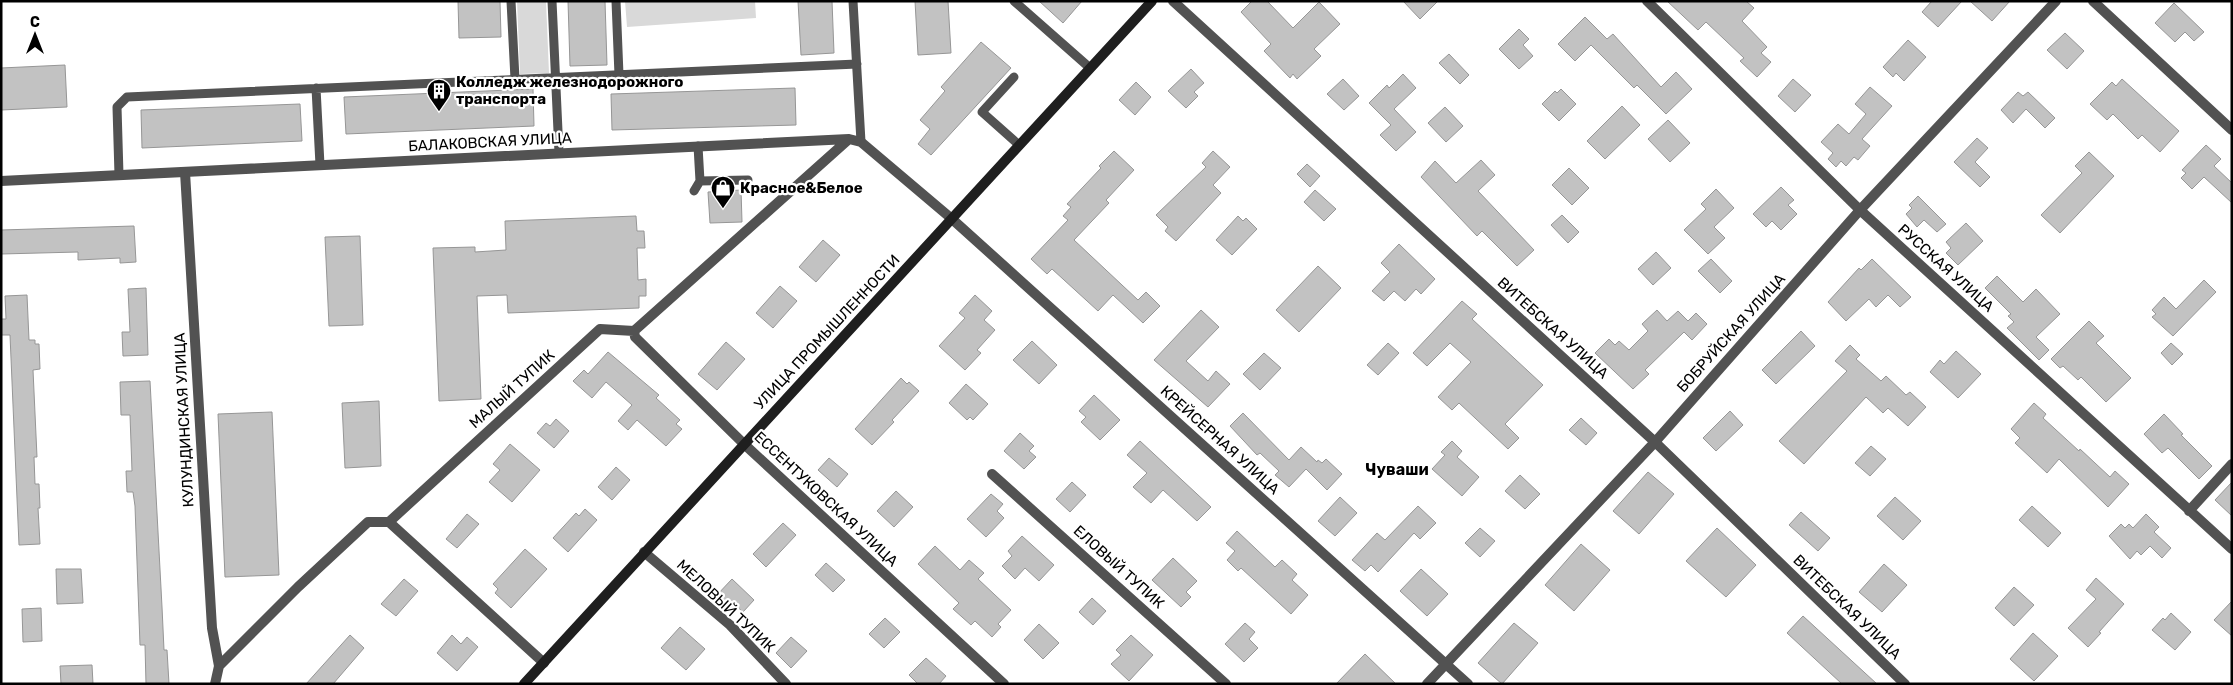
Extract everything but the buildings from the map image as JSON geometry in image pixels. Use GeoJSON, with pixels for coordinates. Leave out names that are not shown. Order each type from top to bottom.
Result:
{"type":"FeatureCollection","features":[{"type":"Feature","properties":{"kind":"main road","name":"УЛИЦА ПРОМЫШЛЕННОСТИ"},"geometry":{"type":"LineString","coordinates":[[524,684],[1152,1]]}},
{"type":"Feature","properties":{"kind":"street","name":"ВИТЕБСКАЯ УЛИЦА"},"geometry":{"type":"LineString","coordinates":[[1173,1],[1655,442],[1905,684]]}},
{"type":"Feature","properties":{"kind":"street","name":"РУССКАЯ УЛИЦА"},"geometry":{"type":"LineString","coordinates":[[1647,1],[1860,210],[2232,549]]}},
{"type":"Feature","properties":{"kind":"street","name":"БОБРУЙСКАЯ УЛИЦА"},"geometry":{"type":"LineString","coordinates":[[1427,684],[1655,442],[1860,210],[2056,1]]}},
{"type":"Feature","properties":{"kind":"street"},"geometry":{"type":"LineString","coordinates":[[2093,1],[2232,130]]}},
{"type":"Feature","properties":{"kind":"street"},"geometry":{"type":"LineString","coordinates":[[634,331],[849,139]]}},
{"type":"Feature","properties":{"kind":"street","name":"БАЛАКОВСКАЯ УЛИЦА"},"geometry":{"type":"LineString","coordinates":[[1,181],[849,139],[861,142],[952,219]]}},
{"type":"Feature","properties":{"kind":"street","name":"КУЛУНДИНСКАЯ УЛИЦА"},"geometry":{"type":"LineString","coordinates":[[184,172],[212,628],[219,666]]}},
{"type":"Feature","properties":{"kind":"street","name":"КРЕЙСЕРНАЯ УЛИЦА"},"geometry":{"type":"LineString","coordinates":[[952,219],[1468,684]]}},
{"type":"Feature","properties":{"kind":"street","name":"МАЛЫЙ ТУПИК"},"geometry":{"type":"LineString","coordinates":[[389,522],[600,329],[634,331]]}},
{"type":"Feature","properties":{"kind":"street","name":"ЕССЕНТУКОВСКАЯ УЛИЦА"},"geometry":{"type":"LineString","coordinates":[[634,331],[635,337],[744,444],[1004,684]]}},
{"type":"Feature","properties":{"kind":"street"},"geometry":{"type":"LineString","coordinates":[[2188,510],[2232,464]]}},
{"type":"Feature","properties":{"kind":"street","name":"ЕЛОВЫЙ ТУПИК"},"geometry":{"type":"LineString","coordinates":[[992,474],[1226,684]]}},
{"type":"Feature","properties":{"kind":"street"},"geometry":{"type":"LineString","coordinates":[[215,684],[219,666],[298,587],[368,522],[389,522],[544,663]]}},
{"type":"Feature","properties":{"kind":"street","name":"МЕЛОВЫЙ ТУПИК"},"geometry":{"type":"LineString","coordinates":[[644,552],[730,625],[786,684]]}},
{"type":"Feature","properties":{"kind":"lane"},"geometry":{"type":"LineString","coordinates":[[511,1],[515,79]]}},
{"type":"Feature","properties":{"kind":"lane"},"geometry":{"type":"LineString","coordinates":[[552,1],[559,153]]}},
{"type":"Feature","properties":{"kind":"lane"},"geometry":{"type":"LineString","coordinates":[[616,1],[619,75]]}},
{"type":"Feature","properties":{"kind":"lane"},"geometry":{"type":"LineString","coordinates":[[853,1],[861,142]]}},
{"type":"Feature","properties":{"kind":"lane"},"geometry":{"type":"LineString","coordinates":[[1014,1],[1090,68]]}},
{"type":"Feature","properties":{"kind":"lane"},"geometry":{"type":"LineString","coordinates":[[120,175],[117,107],[127,97],[857,64]]}},
{"type":"Feature","properties":{"kind":"lane"},"geometry":{"type":"LineString","coordinates":[[1014,77],[982,112],[1019,145]]}},
{"type":"Feature","properties":{"kind":"lane"},"geometry":{"type":"LineString","coordinates":[[316,88],[320,165]]}},
{"type":"Feature","properties":{"kind":"lane"},"geometry":{"type":"LineString","coordinates":[[694,191],[700,182],[698,146]]}},
{"type":"Feature","properties":{"kind":"lane"},"geometry":{"type":"LineString","coordinates":[[700,182],[748,180]]}},
{"type":"Feature","properties":{"kind":"shaded area"},"geometry":{"type":"Polygon","coordinates":[[[517,1],[546,1],[549,73],[520,74],[517,1]]]}},
{"type":"Feature","properties":{"kind":"shaded area"},"geometry":{"type":"Polygon","coordinates":[[[625,1],[755,1],[756,18],[627,27],[625,1]]]}},
{"type":"Feature","properties":{"kind":"place","name":"Колледж железнодорожного транспорта"},"geometry":{"type":"Point","coordinates":[439,112]}},
{"type":"Feature","properties":{"kind":"place","name":"Красное&Белое"},"geometry":{"type":"Point","coordinates":[723,209]}},
{"type":"Feature","properties":{"kind":"district","name":"Чуваши"},"geometry":{"type":"Point","coordinates":[1397,469]}}]}
